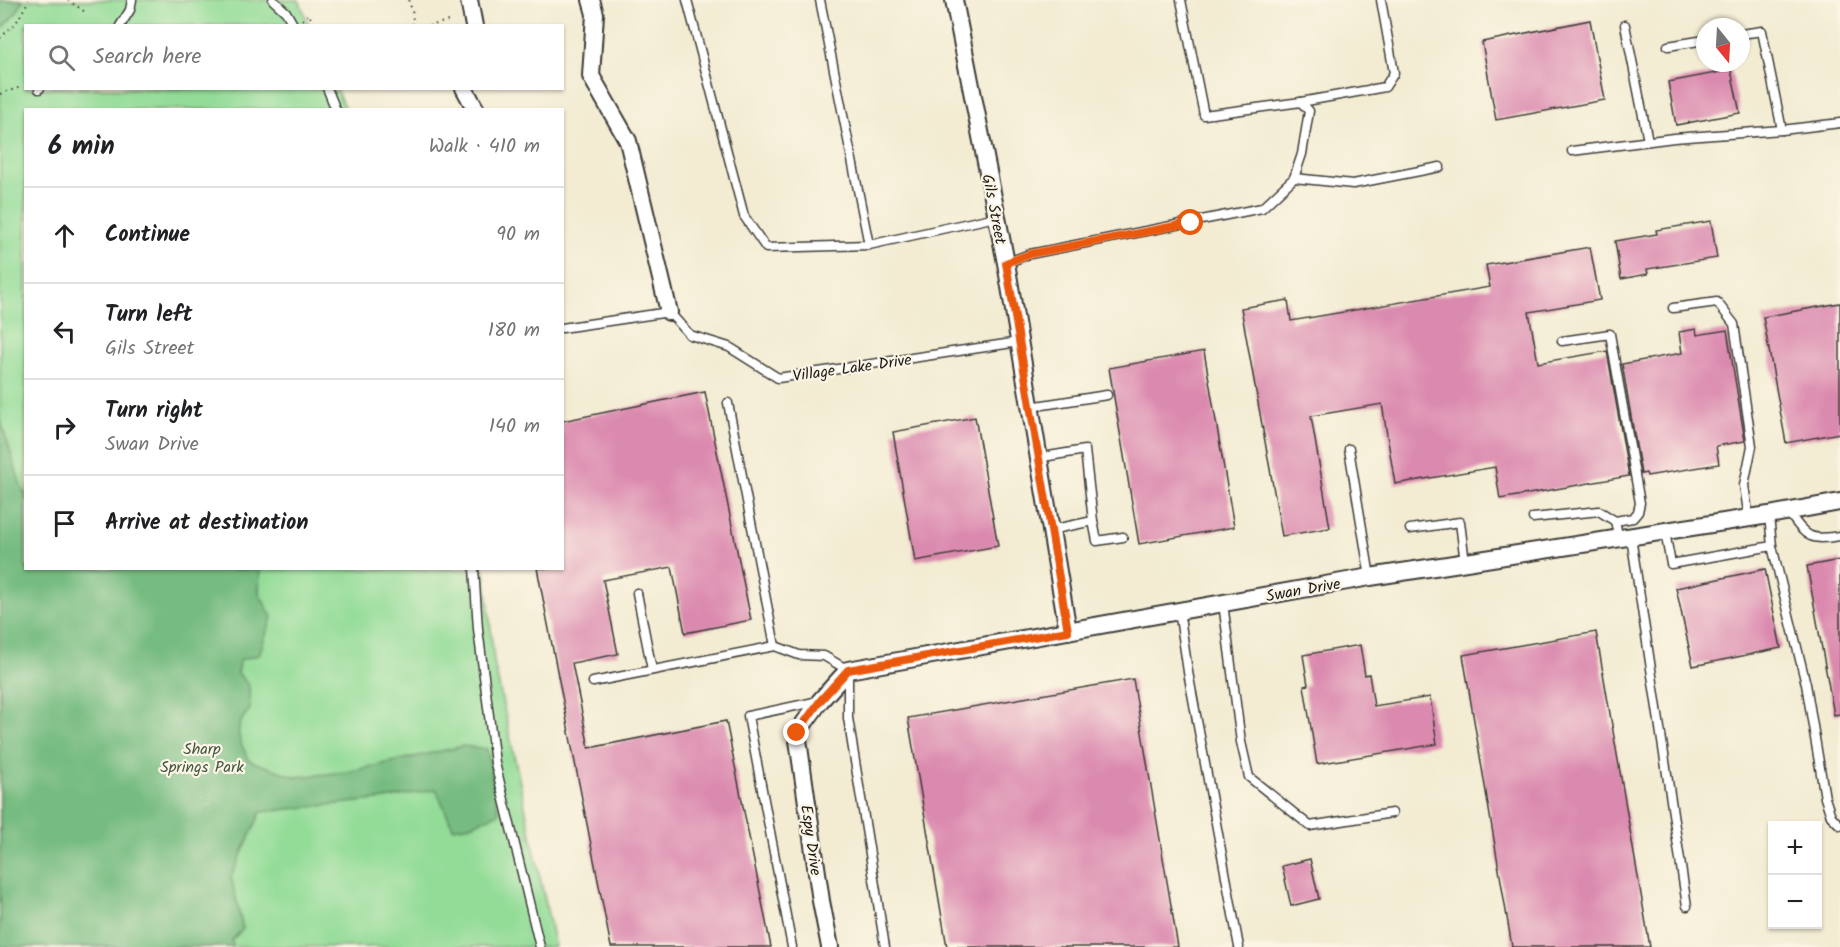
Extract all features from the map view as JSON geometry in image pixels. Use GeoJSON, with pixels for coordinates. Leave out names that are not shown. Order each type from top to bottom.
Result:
{"type":"FeatureCollection","features":[{"type":"Feature","properties":{"kind":"street"},"geometry":{"type":"LineString","coordinates":[[469,0],[474,24]]}},
{"type":"Feature","properties":{"kind":"street","name":"Village Lake Drive"},"geometry":{"type":"LineString","coordinates":[[591,0],[595,14],[591,76],[628,141],[669,312]]}},
{"type":"Feature","properties":{"kind":"street","name":"Gils Street"},"geometry":{"type":"LineString","coordinates":[[954,0],[1006,263],[1037,458],[1068,631]]}},
{"type":"Feature","properties":{"kind":"street"},"geometry":{"type":"LineString","coordinates":[[465,90],[475,108]]}},
{"type":"Feature","properties":{"kind":"street","name":"Swan Drive"},"geometry":{"type":"LineString","coordinates":[[848,670],[1179,610],[1749,519],[1840,502]]}},
{"type":"Feature","properties":{"kind":"street"},"geometry":{"type":"LineString","coordinates":[[820,701],[848,670]]}},
{"type":"Feature","properties":{"kind":"street","name":"Espy Drive"},"geometry":{"type":"LineString","coordinates":[[820,701],[797,733],[821,901],[830,947]]}},
{"type":"Feature","properties":{"kind":"lane"},"geometry":{"type":"LineString","coordinates":[[121,24],[130,10],[132,0]]}},
{"type":"Feature","properties":{"kind":"lane"},"geometry":{"type":"LineString","coordinates":[[273,0],[286,12],[294,24]]}},
{"type":"Feature","properties":{"kind":"lane"},"geometry":{"type":"LineString","coordinates":[[687,0],[744,216],[766,248],[869,245],[996,217]]}},
{"type":"Feature","properties":{"kind":"lane"},"geometry":{"type":"LineString","coordinates":[[820,0],[869,245]]}},
{"type":"Feature","properties":{"kind":"lane"},"geometry":{"type":"LineString","coordinates":[[1181,0],[1204,115],[1301,102],[1385,87],[1394,72],[1381,0]]}},
{"type":"Feature","properties":{"kind":"lane"},"geometry":{"type":"LineString","coordinates":[[1625,25],[1648,141]]}},
{"type":"Feature","properties":{"kind":"lane"},"geometry":{"type":"LineString","coordinates":[[1750,32],[1762,30],[1782,130]]}},
{"type":"Feature","properties":{"kind":"lane"},"geometry":{"type":"LineString","coordinates":[[1668,46],[1696,41]]}},
{"type":"Feature","properties":{"kind":"lane"},"geometry":{"type":"LineString","coordinates":[[328,90],[335,108]]}},
{"type":"Feature","properties":{"kind":"lane"},"geometry":{"type":"LineString","coordinates":[[1006,263],[1030,254],[1262,208],[1294,177],[1302,154],[1309,111],[1301,102]]}},
{"type":"Feature","properties":{"kind":"lane"},"geometry":{"type":"LineString","coordinates":[[1572,151],[1648,141],[1840,123]]}},
{"type":"Feature","properties":{"kind":"lane"},"geometry":{"type":"LineString","coordinates":[[1294,177],[1353,184],[1440,167]]}},
{"type":"Feature","properties":{"kind":"lane"},"geometry":{"type":"LineString","coordinates":[[1673,308],[1717,302],[1734,324],[1752,446],[1744,485],[1749,519]]}},
{"type":"Feature","properties":{"kind":"lane"},"geometry":{"type":"LineString","coordinates":[[564,328],[669,312]]}},
{"type":"Feature","properties":{"kind":"lane","name":"Village Lake Drive"},"geometry":{"type":"LineString","coordinates":[[669,312],[690,335],[729,347],[778,378],[1019,342]]}},
{"type":"Feature","properties":{"kind":"lane"},"geometry":{"type":"LineString","coordinates":[[1562,341],[1610,334],[1640,503],[1638,512],[1633,518],[1615,521]]}},
{"type":"Feature","properties":{"kind":"lane"},"geometry":{"type":"LineString","coordinates":[[1029,407],[1107,395]]}},
{"type":"Feature","properties":{"kind":"lane"},"geometry":{"type":"LineString","coordinates":[[728,403],[775,646]]}},
{"type":"Feature","properties":{"kind":"lane"},"geometry":{"type":"LineString","coordinates":[[1349,449],[1370,578]]}},
{"type":"Feature","properties":{"kind":"lane"},"geometry":{"type":"LineString","coordinates":[[1037,458],[1085,450],[1097,541],[1123,537]]}},
{"type":"Feature","properties":{"kind":"lane"},"geometry":{"type":"LineString","coordinates":[[1533,518],[1599,511],[1615,521],[1625,538],[1687,906]]}},
{"type":"Feature","properties":{"kind":"lane"},"geometry":{"type":"LineString","coordinates":[[1788,512],[1804,534],[1820,539],[1840,536]]}},
{"type":"Feature","properties":{"kind":"lane"},"geometry":{"type":"LineString","coordinates":[[1769,515],[1772,546],[1806,684],[1825,798],[1831,816],[1840,825]]}},
{"type":"Feature","properties":{"kind":"lane"},"geometry":{"type":"LineString","coordinates":[[1050,530],[1094,521]]}},
{"type":"Feature","properties":{"kind":"lane"},"geometry":{"type":"LineString","coordinates":[[1410,529],[1460,522],[1465,563]]}},
{"type":"Feature","properties":{"kind":"lane"},"geometry":{"type":"LineString","coordinates":[[1665,532],[1671,564],[1772,546]]}},
{"type":"Feature","properties":{"kind":"lane"},"geometry":{"type":"LineString","coordinates":[[474,570],[478,629],[495,763],[540,947]]}},
{"type":"Feature","properties":{"kind":"lane"},"geometry":{"type":"LineString","coordinates":[[637,592],[652,670]]}},
{"type":"Feature","properties":{"kind":"lane"},"geometry":{"type":"LineString","coordinates":[[1223,603],[1241,742],[1249,777],[1310,826],[1392,813]]}},
{"type":"Feature","properties":{"kind":"lane"},"geometry":{"type":"LineString","coordinates":[[1179,610],[1188,672],[1239,947]]}},
{"type":"Feature","properties":{"kind":"lane"},"geometry":{"type":"LineString","coordinates":[[592,682],[775,646],[799,655],[824,656],[848,670],[848,718],[885,947]]}},
{"type":"Feature","properties":{"kind":"lane"},"geometry":{"type":"LineString","coordinates":[[792,947],[748,716],[820,701]]}},
{"type":"Feature","properties":{"kind":"path"},"geometry":{"type":"LineString","coordinates":[[0,38],[16,23],[29,0]]}},
{"type":"Feature","properties":{"kind":"path"},"geometry":{"type":"LineString","coordinates":[[68,0],[85,12]]}},
{"type":"Feature","properties":{"kind":"path"},"geometry":{"type":"LineString","coordinates":[[409,0],[413,15],[412,24]]}},
{"type":"Feature","properties":{"kind":"path"},"geometry":{"type":"LineString","coordinates":[[297,24],[309,14],[314,24]]}},
{"type":"Feature","properties":{"kind":"path"},"geometry":{"type":"LineString","coordinates":[[437,24],[452,20]]}},
{"type":"Feature","properties":{"kind":"path"},"geometry":{"type":"LineString","coordinates":[[0,94],[21,87]]}},
{"type":"Feature","properties":{"kind":"green space","name":"Sharp Springs Park"},"geometry":{"type":"Polygon","coordinates":[[[0,0],[299,0],[309,24],[24,24],[24,90],[336,90],[345,108],[24,108],[24,570],[485,570],[494,662],[555,947],[0,947],[0,0]]]}},
{"type":"Feature","properties":{"kind":"green space"},"geometry":{"type":"Polygon","coordinates":[[[0,0],[23,0],[17,12],[0,30],[0,0]]]}},
{"type":"Feature","properties":{"kind":"green space"},"geometry":{"type":"Polygon","coordinates":[[[0,419],[24,493],[24,570],[260,570],[259,593],[272,617],[259,655],[240,660],[237,672],[249,686],[250,709],[241,722],[239,735],[242,747],[250,761],[296,777],[347,772],[463,746],[487,749],[499,813],[471,825],[453,828],[436,789],[386,799],[261,812],[231,877],[243,929],[232,940],[233,947],[0,947],[0,419]]]}},
{"type":"Feature","properties":{"kind":"building"},"geometry":{"type":"Polygon","coordinates":[[[1590,20],[1605,100],[1496,120],[1482,42],[1590,20]]]}},
{"type":"Feature","properties":{"kind":"building"},"geometry":{"type":"Polygon","coordinates":[[[1731,72],[1740,113],[1676,125],[1668,82],[1731,72]]]}},
{"type":"Feature","properties":{"kind":"building"},"geometry":{"type":"Polygon","coordinates":[[[1711,221],[1717,258],[1647,269],[1648,274],[1621,279],[1615,241],[1657,234],[1656,230],[1711,221]]]}},
{"type":"Feature","properties":{"kind":"building"},"geometry":{"type":"Polygon","coordinates":[[[1590,247],[1600,300],[1529,312],[1538,363],[1607,351],[1629,476],[1500,499],[1495,467],[1395,484],[1382,404],[1311,416],[1330,528],[1282,536],[1241,308],[1288,300],[1291,321],[1490,287],[1486,265],[1590,247]]]}},
{"type":"Feature","properties":{"kind":"building"},"geometry":{"type":"Polygon","coordinates":[[[1840,303],[1840,433],[1786,443],[1763,317],[1840,303]]]}},
{"type":"Feature","properties":{"kind":"building"},"geometry":{"type":"Polygon","coordinates":[[[1696,329],[1697,335],[1727,330],[1745,441],[1716,446],[1719,464],[1647,476],[1646,473],[1641,474],[1622,364],[1682,353],[1679,332],[1696,329]]]}},
{"type":"Feature","properties":{"kind":"building"},"geometry":{"type":"Polygon","coordinates":[[[1204,351],[1234,527],[1139,544],[1109,368],[1204,351]]]}},
{"type":"Feature","properties":{"kind":"building"},"geometry":{"type":"Polygon","coordinates":[[[705,392],[751,620],[685,633],[672,567],[603,580],[618,654],[572,663],[589,748],[726,721],[771,947],[611,947],[537,570],[564,570],[564,421],[705,392]]]}},
{"type":"Feature","properties":{"kind":"building"},"geometry":{"type":"Polygon","coordinates":[[[975,417],[998,546],[915,561],[893,432],[975,417]]]}},
{"type":"Feature","properties":{"kind":"building"},"geometry":{"type":"Polygon","coordinates":[[[1840,560],[1840,714],[1834,715],[1807,566],[1840,560]]]}},
{"type":"Feature","properties":{"kind":"building"},"geometry":{"type":"Polygon","coordinates":[[[1765,569],[1781,648],[1693,666],[1676,588],[1765,569]]]}},
{"type":"Feature","properties":{"kind":"building"},"geometry":{"type":"Polygon","coordinates":[[[1596,632],[1650,947],[1512,947],[1463,655],[1596,632]]]}},
{"type":"Feature","properties":{"kind":"building"},"geometry":{"type":"Polygon","coordinates":[[[1360,645],[1365,675],[1369,674],[1374,706],[1430,697],[1437,744],[1317,764],[1304,686],[1308,685],[1303,655],[1360,645]]]}},
{"type":"Feature","properties":{"kind":"building"},"geometry":{"type":"Polygon","coordinates":[[[1133,679],[1178,947],[947,947],[908,718],[1133,679]]]}},
{"type":"Feature","properties":{"kind":"building"},"geometry":{"type":"Polygon","coordinates":[[[1310,859],[1319,899],[1291,906],[1282,866],[1310,859]]]}},
{"type":"Feature","properties":{"kind":"route"},"geometry":{"type":"LineString","coordinates":[[797,733],[820,701],[848,670],[1068,631],[1006,263],[1030,254],[1191,223]]}}]}
